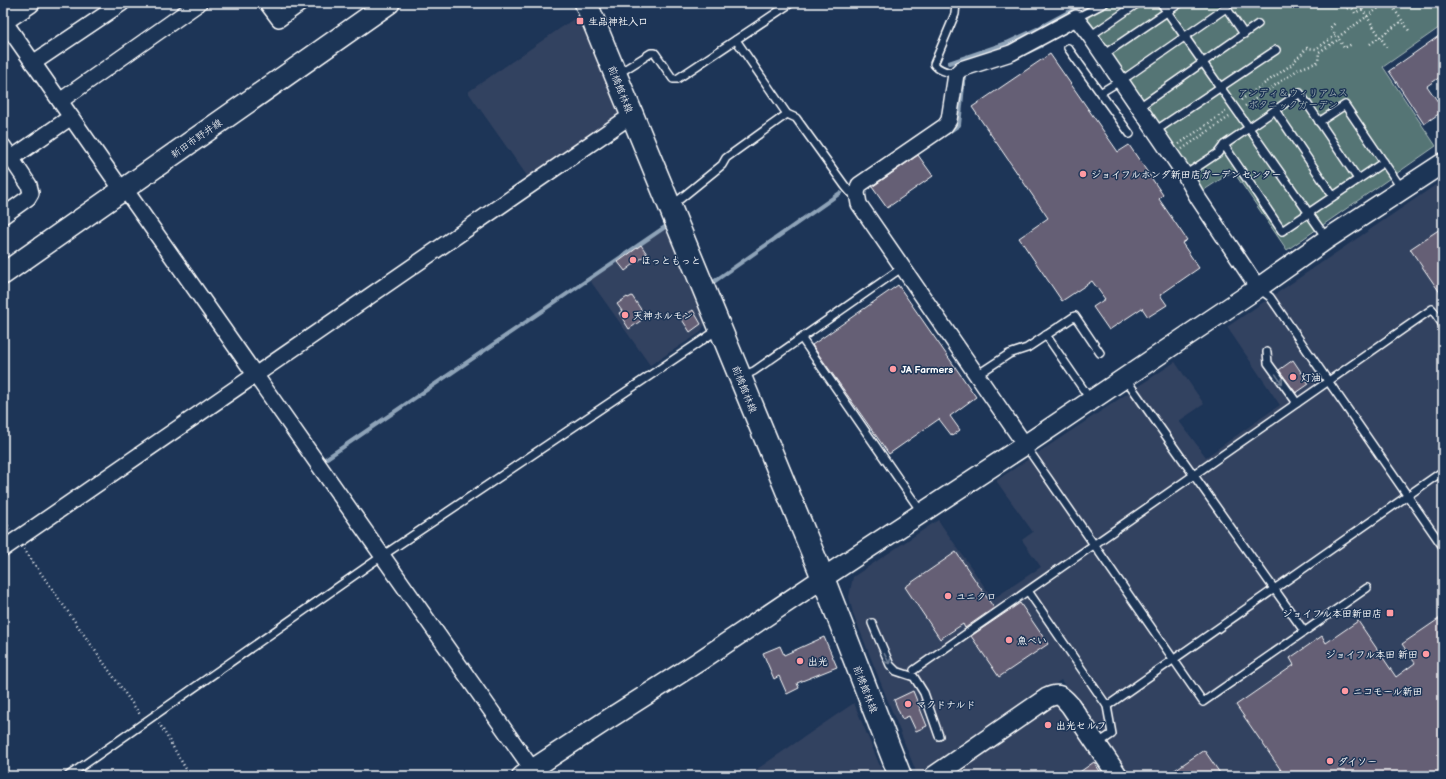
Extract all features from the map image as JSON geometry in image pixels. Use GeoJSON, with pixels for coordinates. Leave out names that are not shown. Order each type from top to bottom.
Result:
{"type":"FeatureCollection","features":[{"type":"Feature","properties":{"kind":"main road","name":"前橋館林線"},"geometry":{"type":"LineString","coordinates":[[586,3],[823,578],[900,776]]}},
{"type":"Feature","properties":{"kind":"main road","name":"新田市野井線"},"geometry":{"type":"LineString","coordinates":[[3,274],[376,7]]}},
{"type":"Feature","properties":{"kind":"street"},"geometry":{"type":"LineString","coordinates":[[30,3],[3,21],[122,190],[133,202],[382,556],[530,774],[823,578],[1092,401],[1327,239],[1443,163]]}},
{"type":"Feature","properties":{"kind":"street"},"geometry":{"type":"LineString","coordinates":[[33,63],[122,3]]}},
{"type":"Feature","properties":{"kind":"street"},"geometry":{"type":"LineString","coordinates":[[60,101],[200,3]]}},
{"type":"Feature","properties":{"kind":"street"},"geometry":{"type":"LineString","coordinates":[[267,3],[279,19],[302,3]]}},
{"type":"Feature","properties":{"kind":"street"},"geometry":{"type":"LineString","coordinates":[[1026,445],[859,204],[857,193],[859,185],[945,126],[950,120],[956,74],[960,69],[965,66],[1011,53],[1076,18],[1090,36],[1185,175],[1198,198],[1258,288]]}},
{"type":"Feature","properties":{"kind":"street"},"geometry":{"type":"LineString","coordinates":[[3,549],[632,115]]}},
{"type":"Feature","properties":{"kind":"street"},"geometry":{"type":"LineString","coordinates":[[12,158],[71,117]]}},
{"type":"Feature","properties":{"kind":"street"},"geometry":{"type":"LineString","coordinates":[[3,146],[29,185],[31,193],[28,198],[3,216]]}},
{"type":"Feature","properties":{"kind":"street"},"geometry":{"type":"LineString","coordinates":[[934,776],[1053,695],[1059,695],[1064,698],[1118,776]]}},
{"type":"Feature","properties":{"kind":"lane"},"geometry":{"type":"LineString","coordinates":[[615,73],[624,70],[651,53],[655,54],[673,79],[677,79],[791,3]]}},
{"type":"Feature","properties":{"kind":"lane"},"geometry":{"type":"LineString","coordinates":[[956,3],[955,14],[934,64],[941,70],[956,74]]}},
{"type":"Feature","properties":{"kind":"lane"},"geometry":{"type":"LineString","coordinates":[[1076,18],[1105,3]]}},
{"type":"Feature","properties":{"kind":"lane"},"geometry":{"type":"LineString","coordinates":[[1090,36],[1138,3]]}},
{"type":"Feature","properties":{"kind":"lane"},"geometry":{"type":"LineString","coordinates":[[1161,3],[1327,239]]}},
{"type":"Feature","properties":{"kind":"lane"},"geometry":{"type":"LineString","coordinates":[[1103,55],[1180,3]]}},
{"type":"Feature","properties":{"kind":"lane"},"geometry":{"type":"LineString","coordinates":[[1100,93],[1185,37],[1224,6],[1244,34]]}},
{"type":"Feature","properties":{"kind":"lane"},"geometry":{"type":"LineString","coordinates":[[1138,107],[1258,24]]}},
{"type":"Feature","properties":{"kind":"lane"},"geometry":{"type":"LineString","coordinates":[[736,40],[787,114],[796,118],[850,192],[857,193]]}},
{"type":"Feature","properties":{"kind":"lane"},"geometry":{"type":"LineString","coordinates":[[1068,48],[1130,134]]}},
{"type":"Feature","properties":{"kind":"lane"},"geometry":{"type":"LineString","coordinates":[[1155,132],[1276,50]]}},
{"type":"Feature","properties":{"kind":"lane"},"geometry":{"type":"LineString","coordinates":[[1185,175],[1218,153],[1224,145],[1300,93],[1358,179]]}},
{"type":"Feature","properties":{"kind":"lane"},"geometry":{"type":"LineString","coordinates":[[1319,122],[1345,105],[1402,189]]}},
{"type":"Feature","properties":{"kind":"lane"},"geometry":{"type":"LineString","coordinates":[[1275,110],[1333,196]]}},
{"type":"Feature","properties":{"kind":"lane"},"geometry":{"type":"LineString","coordinates":[[668,202],[680,199],[722,165],[726,158],[787,114]]}},
{"type":"Feature","properties":{"kind":"lane"},"geometry":{"type":"LineString","coordinates":[[1224,145],[1282,231],[1384,162]]}},
{"type":"Feature","properties":{"kind":"lane"},"geometry":{"type":"LineString","coordinates":[[740,377],[754,371],[802,339],[903,267]]}},
{"type":"Feature","properties":{"kind":"lane"},"geometry":{"type":"LineString","coordinates":[[1258,288],[1270,297],[1443,547]]}},
{"type":"Feature","properties":{"kind":"lane"},"geometry":{"type":"LineString","coordinates":[[914,670],[1432,309],[1443,325]]}},
{"type":"Feature","properties":{"kind":"lane"},"geometry":{"type":"LineString","coordinates":[[977,375],[1009,354],[1028,348],[1075,316],[1100,353]]}},
{"type":"Feature","properties":{"kind":"lane"},"geometry":{"type":"LineString","coordinates":[[68,776],[382,556],[720,329]]}},
{"type":"Feature","properties":{"kind":"lane"},"geometry":{"type":"LineString","coordinates":[[1046,335],[1092,401]]}},
{"type":"Feature","properties":{"kind":"lane"},"geometry":{"type":"LineString","coordinates":[[802,339],[922,513]]}},
{"type":"Feature","properties":{"kind":"lane"},"geometry":{"type":"LineString","coordinates":[[1267,352],[1268,363],[1296,403]]}},
{"type":"Feature","properties":{"kind":"lane"},"geometry":{"type":"LineString","coordinates":[[1125,378],[1304,631]]}},
{"type":"Feature","properties":{"kind":"lane"},"geometry":{"type":"LineString","coordinates":[[1026,445],[1203,702],[1367,588]]}},
{"type":"Feature","properties":{"kind":"lane"},"geometry":{"type":"LineString","coordinates":[[1107,706],[1443,472]]}},
{"type":"Feature","properties":{"kind":"lane"},"geometry":{"type":"LineString","coordinates":[[1028,591],[1107,706],[1112,734],[1096,745]]}},
{"type":"Feature","properties":{"kind":"lane"},"geometry":{"type":"LineString","coordinates":[[872,623],[890,665],[896,671],[914,677],[924,693],[939,736]]}},
{"type":"Feature","properties":{"kind":"path"},"geometry":{"type":"LineString","coordinates":[[1342,3],[1346,9],[1351,6],[1355,13],[1365,6],[1364,3]]}},
{"type":"Feature","properties":{"kind":"path"},"geometry":{"type":"LineString","coordinates":[[1351,3],[1354,5],[1358,3],[1388,49]]}},
{"type":"Feature","properties":{"kind":"path"},"geometry":{"type":"LineString","coordinates":[[1170,154],[1235,109],[1299,69],[1318,62],[1319,52],[1386,3]]}},
{"type":"Feature","properties":{"kind":"path"},"geometry":{"type":"LineString","coordinates":[[1390,3],[1410,32]]}},
{"type":"Feature","properties":{"kind":"path"},"geometry":{"type":"LineString","coordinates":[[1370,44],[1402,21]]}},
{"type":"Feature","properties":{"kind":"path"},"geometry":{"type":"LineString","coordinates":[[1336,22],[1330,28],[1338,37],[1344,48],[1352,44]]}},
{"type":"Feature","properties":{"kind":"path"},"geometry":{"type":"LineString","coordinates":[[1170,154],[1235,109],[1291,65],[1307,48],[1316,48],[1338,37]]}},
{"type":"Feature","properties":{"kind":"path"},"geometry":{"type":"LineString","coordinates":[[3,520],[146,722]]}},
{"type":"Feature","properties":{"kind":"path"},"geometry":{"type":"LineString","coordinates":[[155,716],[190,776]]}},
{"type":"Feature","properties":{"kind":"shaded area"},"geometry":{"type":"Polygon","coordinates":[[[578,16],[621,118],[530,180],[468,92],[578,16]]]}},
{"type":"Feature","properties":{"kind":"shaded area"},"geometry":{"type":"Polygon","coordinates":[[[1443,180],[1443,776],[1127,776],[1061,680],[923,776],[917,774],[853,613],[849,597],[853,577],[938,520],[993,599],[1041,567],[1022,540],[1033,532],[997,480],[1175,362],[1204,404],[1179,421],[1206,457],[1280,405],[1227,327],[1443,180]]]}},
{"type":"Feature","properties":{"kind":"shaded area"},"geometry":{"type":"Polygon","coordinates":[[[665,227],[705,324],[700,333],[650,365],[589,279],[665,227]]]}},
{"type":"Feature","properties":{"kind":"shaded area"},"geometry":{"type":"Polygon","coordinates":[[[854,703],[884,776],[747,776],[854,703]]]}},
{"type":"Feature","properties":{"kind":"shaded area","name":"出光セルフ"},"geometry":{"type":"Polygon","coordinates":[[[1051,706],[1060,708],[1108,776],[951,776],[1051,706]]]}},
{"type":"Feature","properties":{"kind":"green space","name":"アンディ＆ウィリアムス ボタニックガーデン"},"geometry":{"type":"Polygon","coordinates":[[[1113,3],[1443,3],[1443,25],[1383,67],[1436,146],[1287,250],[1233,171],[1201,192],[1087,20],[1095,12],[1113,3]]]}},
{"type":"Feature","properties":{"kind":"building"},"geometry":{"type":"Polygon","coordinates":[[[1443,33],[1443,75],[1427,86],[1443,111],[1424,124],[1389,71],[1443,33]]]}},
{"type":"Feature","properties":{"kind":"building","name":"ジョイフルホンダ新田店ガーデンセンター"},"geometry":{"type":"Polygon","coordinates":[[[1050,54],[1118,152],[1129,145],[1163,195],[1159,199],[1187,240],[1182,243],[1199,268],[1160,295],[1167,305],[1148,317],[1142,308],[1109,330],[1093,307],[1105,299],[1092,281],[1062,301],[1019,238],[1048,218],[972,107],[1050,54]]]}},
{"type":"Feature","properties":{"kind":"building"},"geometry":{"type":"Polygon","coordinates":[[[918,155],[933,176],[887,208],[872,187],[918,155]]]}},
{"type":"Feature","properties":{"kind":"building"},"geometry":{"type":"Polygon","coordinates":[[[1443,227],[1443,297],[1410,249],[1443,227]]]}},
{"type":"Feature","properties":{"kind":"building"},"geometry":{"type":"Polygon","coordinates":[[[641,245],[647,254],[625,271],[618,262],[641,245]]]}},
{"type":"Feature","properties":{"kind":"building","name":"JA Farmers"},"geometry":{"type":"Polygon","coordinates":[[[898,285],[976,397],[950,416],[960,430],[952,436],[939,419],[889,454],[812,345],[898,285]]]}},
{"type":"Feature","properties":{"kind":"building"},"geometry":{"type":"Polygon","coordinates":[[[632,296],[646,317],[629,329],[619,313],[622,311],[617,304],[627,297],[632,296]]]}},
{"type":"Feature","properties":{"kind":"building"},"geometry":{"type":"Polygon","coordinates":[[[693,310],[701,324],[690,332],[681,318],[693,310]]]}},
{"type":"Feature","properties":{"kind":"building","name":"灯油"},"geometry":{"type":"Polygon","coordinates":[[[1293,360],[1309,384],[1296,393],[1279,370],[1293,360]]]}},
{"type":"Feature","properties":{"kind":"building","name":"ユニクロ"},"geometry":{"type":"Polygon","coordinates":[[[956,552],[994,608],[965,628],[963,624],[940,639],[905,587],[956,552]]]}},
{"type":"Feature","properties":{"kind":"building","name":"魚べい"},"geometry":{"type":"Polygon","coordinates":[[[1020,603],[1048,644],[999,677],[971,636],[1020,603]]]}},
{"type":"Feature","properties":{"kind":"building","name":"ニコモール新田"},"geometry":{"type":"Polygon","coordinates":[[[1443,616],[1443,776],[1285,776],[1236,705],[1294,665],[1290,658],[1322,636],[1326,643],[1358,621],[1396,677],[1415,663],[1402,644],[1443,616]]]}},
{"type":"Feature","properties":{"kind":"building","name":"出光"},"geometry":{"type":"Polygon","coordinates":[[[824,637],[837,667],[797,683],[799,688],[787,694],[779,676],[774,679],[763,653],[780,646],[784,655],[824,637]]]}},
{"type":"Feature","properties":{"kind":"building"},"geometry":{"type":"Polygon","coordinates":[[[913,691],[927,726],[916,731],[909,716],[902,719],[894,700],[913,691]]]}},
{"type":"Feature","properties":{"kind":"building"},"geometry":{"type":"Polygon","coordinates":[[[1204,750],[1222,776],[1166,776],[1204,750]]]}},
{"type":"Feature","properties":{"kind":"building"},"geometry":{"type":"Polygon","coordinates":[[[1094,762],[1103,776],[1074,776],[1094,762]]]}},
{"type":"Feature","properties":{"kind":"waterway"},"geometry":{"type":"LineString","coordinates":[[949,63],[1007,43],[1037,29],[1085,3]]}},
{"type":"Feature","properties":{"kind":"waterway"},"geometry":{"type":"LineString","coordinates":[[1028,52],[1041,46]]}},
{"type":"Feature","properties":{"kind":"waterway"},"geometry":{"type":"LineString","coordinates":[[947,133],[959,125],[964,76],[968,74]]}},
{"type":"Feature","properties":{"kind":"waterway"},"geometry":{"type":"LineString","coordinates":[[712,283],[840,193]]}},
{"type":"Feature","properties":{"kind":"waterway"},"geometry":{"type":"LineString","coordinates":[[321,462],[665,227]]}},
{"type":"Feature","properties":{"kind":"place","name":"生品神社入口"},"geometry":{"type":"Point","coordinates":[580,21]}},
{"type":"Feature","properties":{"kind":"place","name":"ジョイフルホンダ新田店ガーデンセンター"},"geometry":{"type":"Point","coordinates":[1083,174]}},
{"type":"Feature","properties":{"kind":"place","name":"ほっともっと"},"geometry":{"type":"Point","coordinates":[633,260]}},
{"type":"Feature","properties":{"kind":"place","name":"天神ホルモン"},"geometry":{"type":"Point","coordinates":[625,315]}},
{"type":"Feature","properties":{"kind":"place","name":"JA Farmers"},"geometry":{"type":"Point","coordinates":[893,369]}},
{"type":"Feature","properties":{"kind":"place","name":"灯油"},"geometry":{"type":"Point","coordinates":[1293,377]}},
{"type":"Feature","properties":{"kind":"place","name":"ユニクロ"},"geometry":{"type":"Point","coordinates":[948,596]}},
{"type":"Feature","properties":{"kind":"place","name":"ジョイフル本田新田店"},"geometry":{"type":"Point","coordinates":[1390,613]}},
{"type":"Feature","properties":{"kind":"place","name":"魚べい"},"geometry":{"type":"Point","coordinates":[1009,640]}},
{"type":"Feature","properties":{"kind":"place","name":"ジョイフル本田 新田"},"geometry":{"type":"Point","coordinates":[1426,654]}},
{"type":"Feature","properties":{"kind":"place","name":"出光"},"geometry":{"type":"Point","coordinates":[800,661]}},
{"type":"Feature","properties":{"kind":"place","name":"ニコモール新田"},"geometry":{"type":"Point","coordinates":[1345,691]}},
{"type":"Feature","properties":{"kind":"place","name":"マクドナルド"},"geometry":{"type":"Point","coordinates":[908,704]}},
{"type":"Feature","properties":{"kind":"place","name":"出光セルフ"},"geometry":{"type":"Point","coordinates":[1048,725]}},
{"type":"Feature","properties":{"kind":"place","name":"ダイソー"},"geometry":{"type":"Point","coordinates":[1330,761]}}]}
